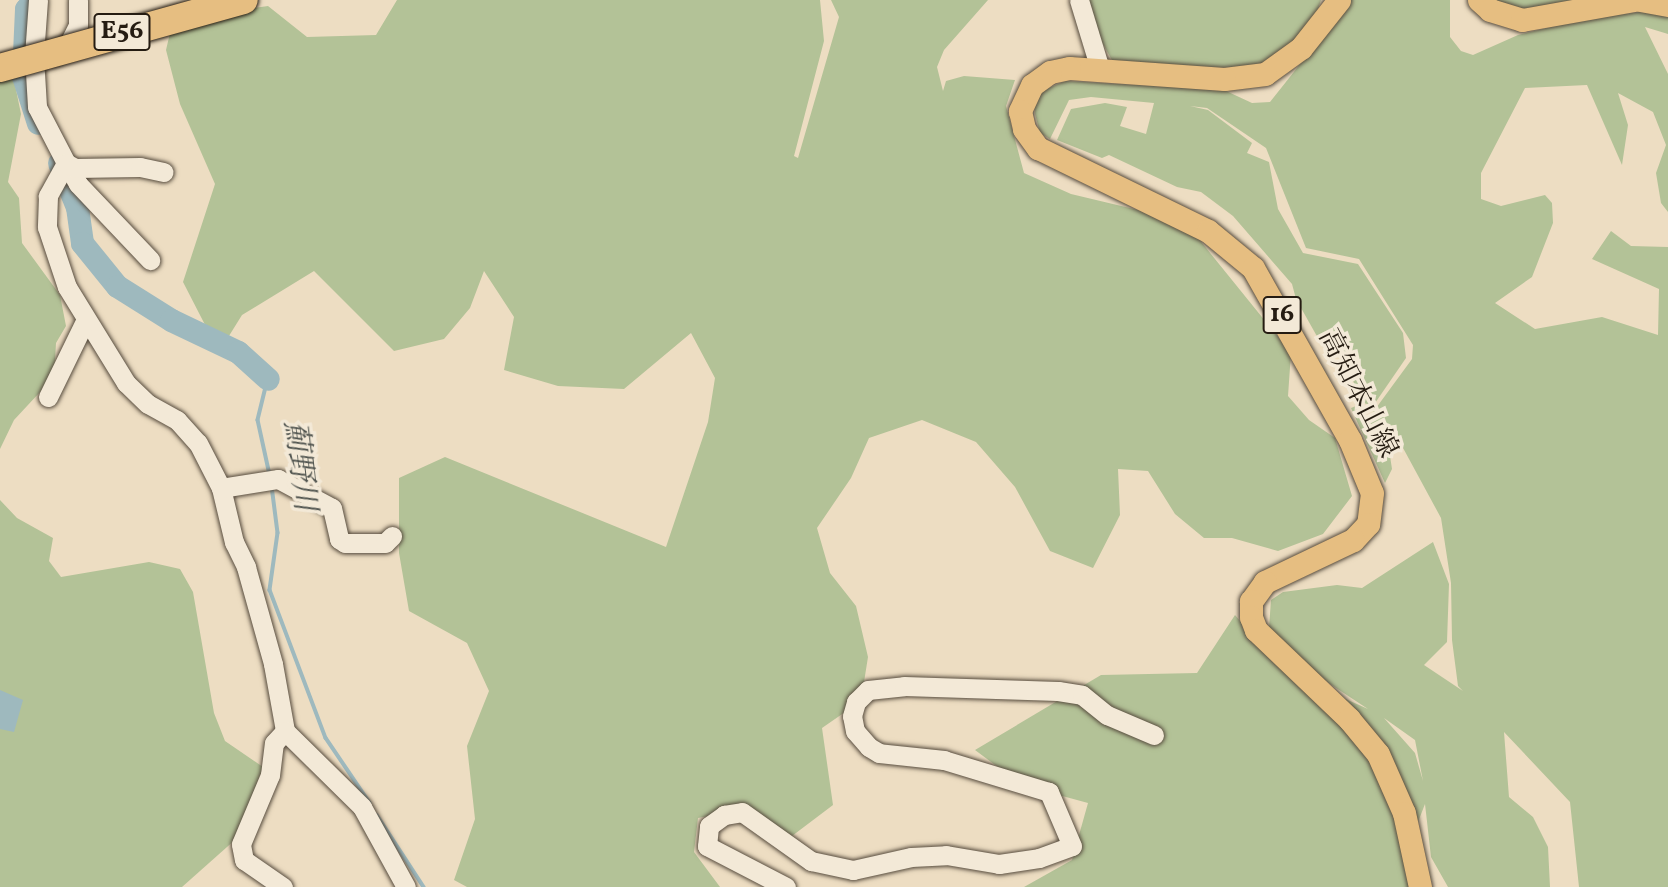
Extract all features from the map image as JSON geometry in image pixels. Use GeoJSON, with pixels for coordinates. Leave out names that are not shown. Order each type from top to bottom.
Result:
{"type":"FeatureCollection","features":[{"type":"Feature","properties":{"kind":"highway","name":"E56"},"geometry":{"type":"LineString","coordinates":[[0,58],[206,0]]}},
{"type":"Feature","properties":{"kind":"highway","name":"E56"},"geometry":{"type":"LineString","coordinates":[[0,68],[244,0]]}},
{"type":"Feature","properties":{"kind":"main road","name":"高知本山線"},"geometry":{"type":"LineString","coordinates":[[1339,0],[1287,62],[1253,78],[1100,69],[1059,70],[1032,85],[1020,111],[1027,135],[1038,148],[1208,231],[1253,268],[1368,478],[1373,508],[1361,533],[1265,582],[1251,601],[1251,617],[1256,630],[1349,719],[1378,754],[1404,813],[1420,887]]}},
{"type":"Feature","properties":{"kind":"main road"},"geometry":{"type":"LineString","coordinates":[[1479,0],[1490,10],[1522,20],[1634,0]]}},
{"type":"Feature","properties":{"kind":"main road"},"geometry":{"type":"LineString","coordinates":[[1640,0],[1668,5]]}},
{"type":"Feature","properties":{"kind":"street"},"geometry":{"type":"LineString","coordinates":[[34,56],[55,54],[68,45],[78,25],[78,0]]}},
{"type":"Feature","properties":{"kind":"street"},"geometry":{"type":"LineString","coordinates":[[1079,0],[1100,69]]}},
{"type":"Feature","properties":{"kind":"street"},"geometry":{"type":"LineString","coordinates":[[39,4],[34,56],[37,107],[62,170],[150,260]]}},
{"type":"Feature","properties":{"kind":"street"},"geometry":{"type":"LineString","coordinates":[[62,170],[140,167],[163,172]]}},
{"type":"Feature","properties":{"kind":"street"},"geometry":{"type":"LineString","coordinates":[[62,170],[48,195],[47,227],[55,258],[85,321],[126,383],[148,404],[190,431],[221,488],[266,638],[285,731],[362,807],[406,887]]}},
{"type":"Feature","properties":{"kind":"street"},"geometry":{"type":"LineString","coordinates":[[48,397],[85,321]]}},
{"type":"Feature","properties":{"kind":"street"},"geometry":{"type":"LineString","coordinates":[[221,488],[271,480],[332,508],[339,539],[345,543],[386,543],[392,536]]}},
{"type":"Feature","properties":{"kind":"street"},"geometry":{"type":"LineString","coordinates":[[786,887],[707,846],[709,826],[724,815],[742,812],[811,861],[853,870],[923,856],[999,864],[1039,858],[1072,846],[1049,792],[944,760],[879,753],[869,747],[855,731],[852,716],[868,690],[904,686],[1058,691],[1082,695],[1107,715],[1154,735]]}},
{"type":"Feature","properties":{"kind":"street"},"geometry":{"type":"LineString","coordinates":[[283,887],[244,860],[242,844],[270,775],[274,743],[285,731]]}},
{"type":"Feature","properties":{"kind":"green space"},"geometry":{"type":"Polygon","coordinates":[[[397,0],[820,0],[824,41],[794,156],[798,158],[839,17],[831,0],[988,0],[944,50],[937,67],[943,91],[946,81],[964,76],[1015,80],[1006,106],[1024,173],[1071,194],[1138,210],[1198,238],[1291,353],[1288,396],[1309,420],[1335,438],[1352,496],[1323,534],[1278,551],[1232,538],[1204,538],[1175,514],[1148,471],[1118,469],[1120,515],[1093,568],[1050,551],[1015,487],[976,442],[922,420],[869,438],[851,478],[817,528],[830,573],[856,606],[868,657],[861,701],[822,728],[833,805],[792,836],[746,809],[698,818],[694,852],[720,887],[467,887],[454,880],[475,819],[467,746],[489,691],[467,643],[409,611],[399,553],[399,478],[445,457],[666,547],[708,422],[715,378],[691,333],[624,389],[558,386],[504,370],[514,317],[484,271],[470,308],[444,339],[394,351],[314,271],[242,315],[219,352],[183,282],[215,184],[180,104],[166,50],[170,33],[202,16],[268,6],[307,37],[376,35],[397,0]]]}},
{"type":"Feature","properties":{"kind":"green space"},"geometry":{"type":"Polygon","coordinates":[[[1085,0],[1321,0],[1314,21],[1284,51],[1264,66],[1234,71],[1113,62],[1087,15],[1085,0]]]}},
{"type":"Feature","properties":{"kind":"green space"},"geometry":{"type":"Polygon","coordinates":[[[1351,0],[1450,0],[1450,37],[1461,51],[1473,55],[1518,35],[1580,20],[1640,12],[1668,16],[1668,34],[1645,27],[1668,74],[1668,212],[1661,203],[1656,173],[1666,145],[1653,112],[1618,93],[1628,125],[1622,165],[1587,85],[1525,88],[1481,173],[1481,199],[1501,206],[1545,195],[1552,203],[1553,223],[1532,277],[1495,303],[1535,329],[1602,317],[1658,335],[1659,289],[1592,259],[1611,231],[1631,246],[1668,247],[1668,887],[1579,887],[1570,802],[1504,732],[1509,797],[1533,817],[1548,847],[1550,887],[1448,887],[1431,857],[1425,804],[1411,840],[1418,887],[1024,887],[1072,860],[1088,803],[1022,785],[975,750],[1101,675],[1197,673],[1235,615],[1283,671],[1368,709],[1321,678],[1269,628],[1271,600],[1283,592],[1337,585],[1362,588],[1433,542],[1449,584],[1447,642],[1424,665],[1463,691],[1458,686],[1452,640],[1451,583],[1441,518],[1396,435],[1388,443],[1392,469],[1385,483],[1351,408],[1356,406],[1368,419],[1412,359],[1413,345],[1359,259],[1306,248],[1266,148],[1207,108],[1190,106],[1208,110],[1252,143],[1247,153],[1269,162],[1278,209],[1303,253],[1358,264],[1403,333],[1406,358],[1373,406],[1361,402],[1339,343],[1323,347],[1296,299],[1292,284],[1233,216],[1201,192],[1177,187],[1109,155],[1102,158],[1057,140],[1071,109],[1105,103],[1127,107],[1120,126],[1146,134],[1154,103],[1091,97],[1069,100],[1050,139],[1040,133],[1034,102],[1042,91],[1065,81],[1224,90],[1252,103],[1270,102],[1351,0]],[[1384,718],[1415,753],[1423,781],[1415,740],[1384,718]]]}},
{"type":"Feature","properties":{"kind":"green space"},"geometry":{"type":"Polygon","coordinates":[[[1491,0],[1592,0],[1529,11],[1491,0]]]}},
{"type":"Feature","properties":{"kind":"green space"},"geometry":{"type":"Polygon","coordinates":[[[13,75],[21,114],[8,182],[19,198],[22,243],[60,295],[66,326],[56,343],[54,377],[14,420],[0,449],[0,79],[13,75]]]}},
{"type":"Feature","properties":{"kind":"green space"},"geometry":{"type":"Polygon","coordinates":[[[0,500],[17,518],[53,538],[49,561],[61,577],[149,562],[180,569],[193,592],[214,713],[225,741],[263,767],[236,839],[182,887],[0,887],[0,500]]]}},
{"type":"Feature","properties":{"kind":"water"},"geometry":{"type":"Polygon","coordinates":[[[0,690],[23,700],[14,732],[0,729],[0,690]]]}},
{"type":"Feature","properties":{"kind":"waterway","name":"薊野川"},"geometry":{"type":"LineString","coordinates":[[34,0],[26,9],[23,76],[38,123]]}},
{"type":"Feature","properties":{"kind":"waterway","name":"薊野川"},"geometry":{"type":"LineString","coordinates":[[59,163],[77,207],[82,243],[117,286],[171,320],[238,352],[268,379]]}},
{"type":"Feature","properties":{"kind":"waterway","name":"薊野川"},"geometry":{"type":"LineString","coordinates":[[268,379],[258,420],[270,475]]}},
{"type":"Feature","properties":{"kind":"waterway","name":"薊野川"},"geometry":{"type":"LineString","coordinates":[[272,486],[278,533],[270,590],[326,738],[370,803]]}},
{"type":"Feature","properties":{"kind":"waterway","name":"薊野川"},"geometry":{"type":"LineString","coordinates":[[377,815],[424,887]]}}]}
